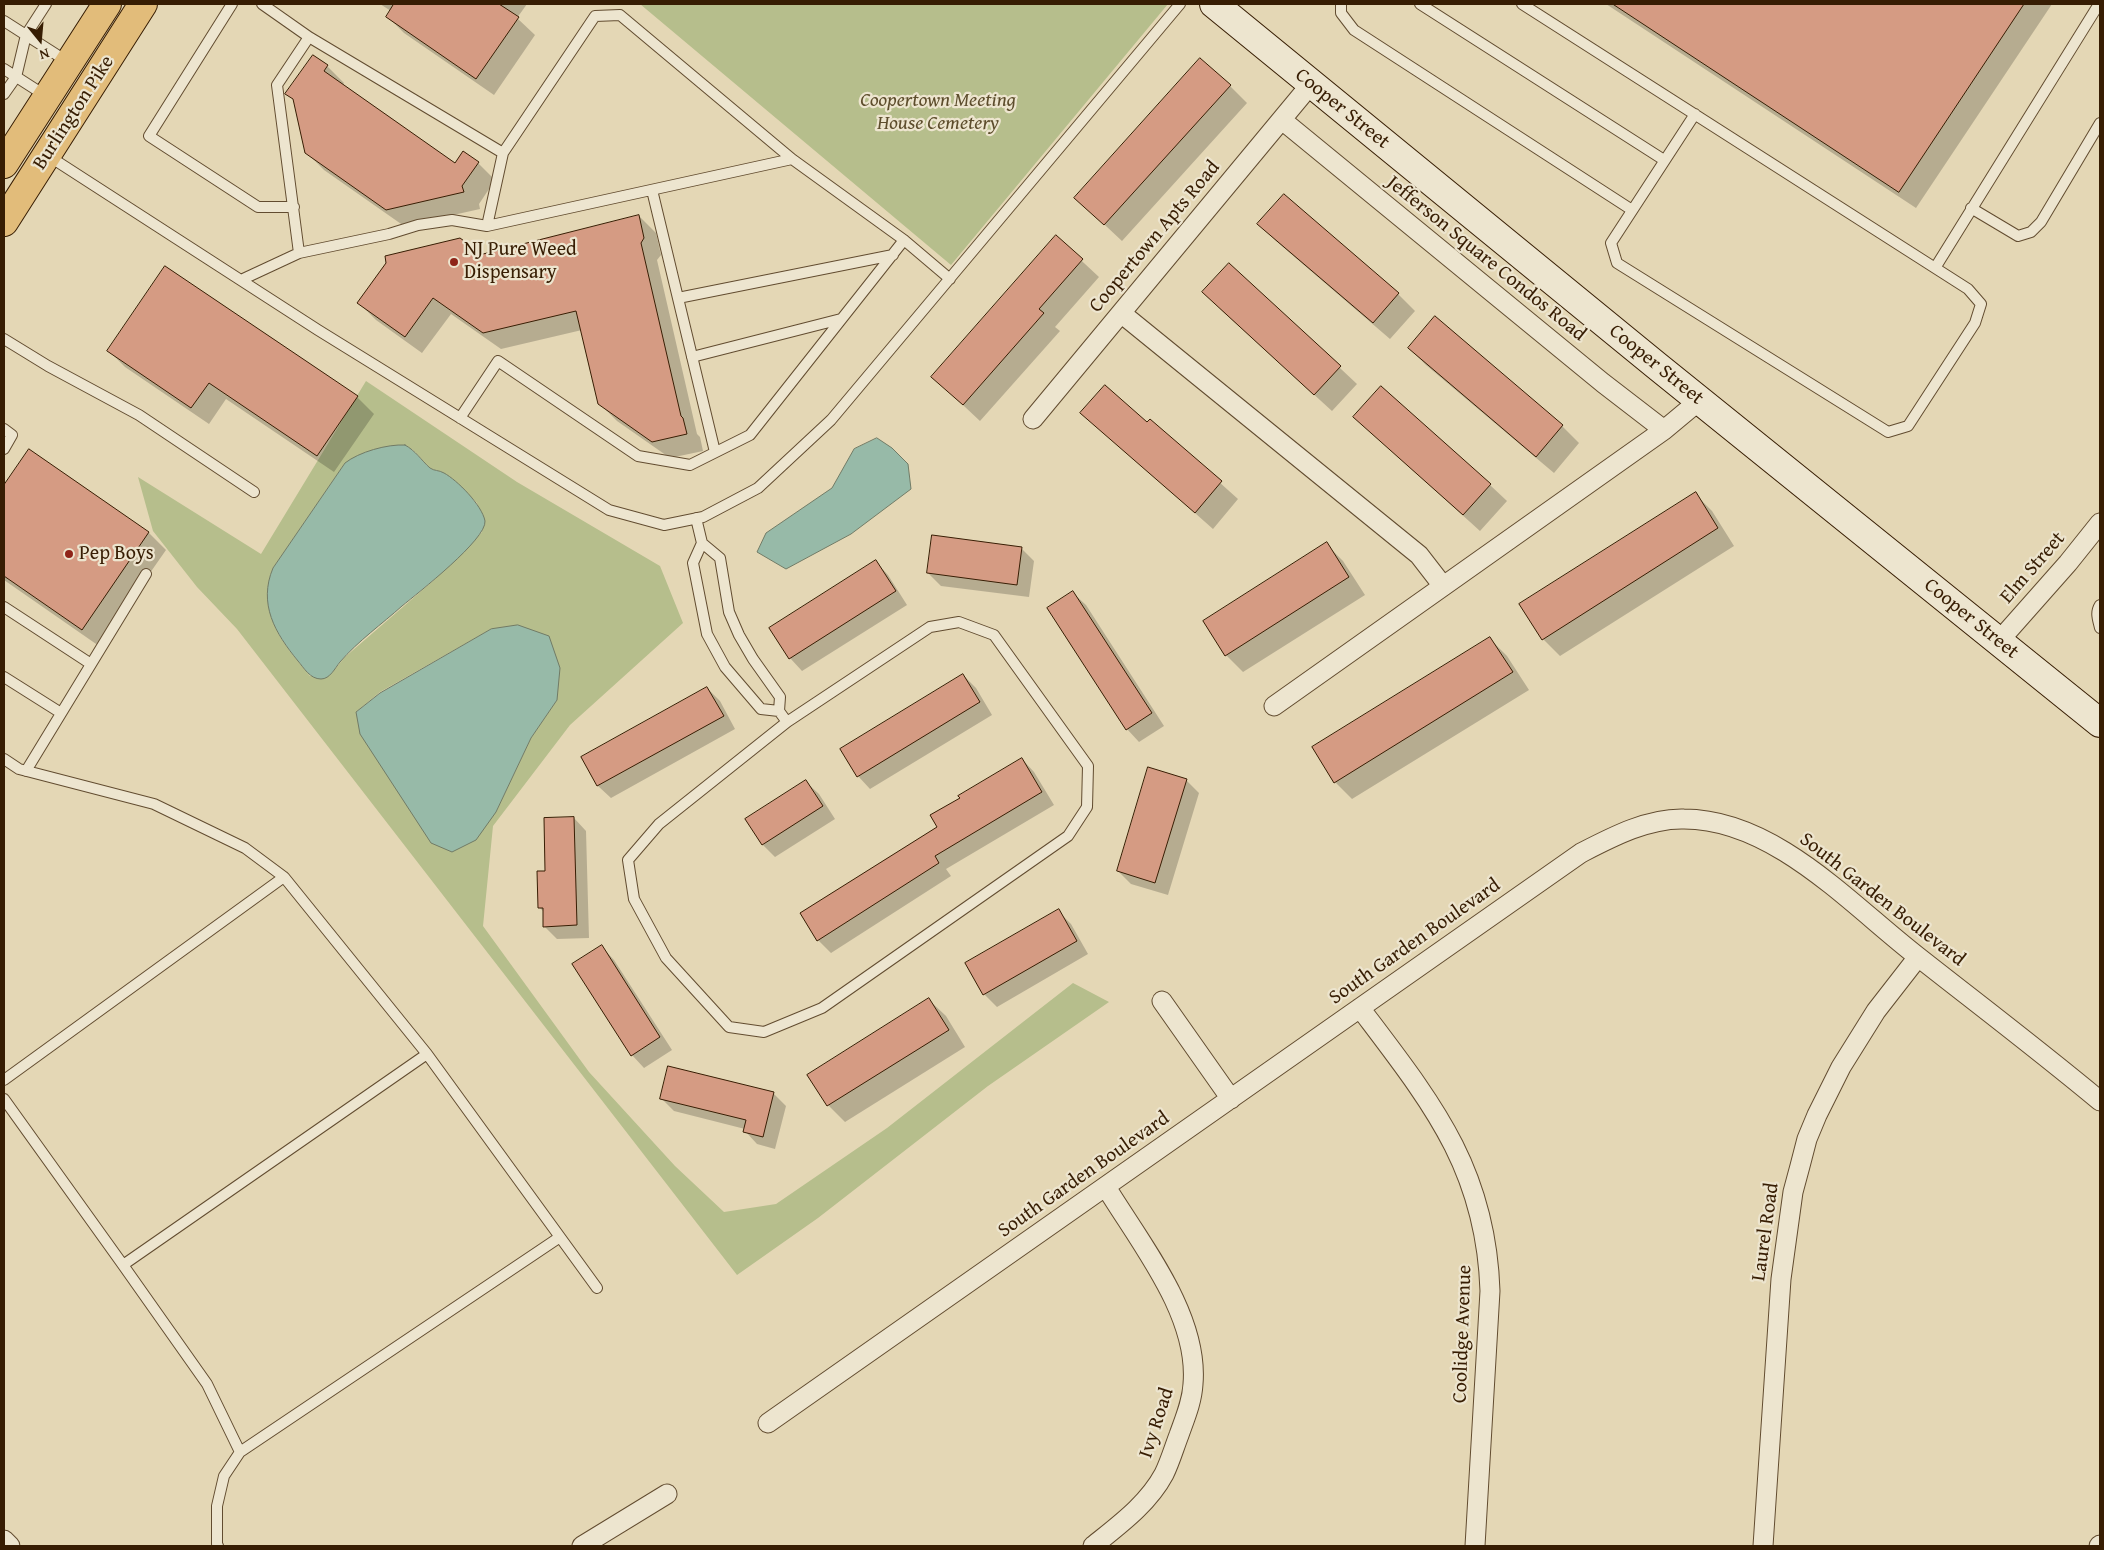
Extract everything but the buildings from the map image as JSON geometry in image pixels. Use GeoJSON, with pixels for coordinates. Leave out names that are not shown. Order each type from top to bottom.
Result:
{"type":"FeatureCollection","features":[{"type":"Feature","properties":{"kind":"highway","name":"Burlington Pike"},"geometry":{"type":"LineString","coordinates":[[7,153],[47,97],[107,4]]}},
{"type":"Feature","properties":{"kind":"highway","name":"Burlington Pike"},"geometry":{"type":"LineString","coordinates":[[4,222],[143,4]]}},
{"type":"Feature","properties":{"kind":"street","name":"Cooper Street"},"geometry":{"type":"LineString","coordinates":[[1214,4],[2100,723]]}},
{"type":"Feature","properties":{"kind":"street","name":"Coopertown Apts Road"},"geometry":{"type":"LineString","coordinates":[[1033,419],[1311,84]]}},
{"type":"Feature","properties":{"kind":"street","name":"Jefferson Square Condos Road"},"geometry":{"type":"LineString","coordinates":[[1282,120],[1596,377],[1664,430]]}},
{"type":"Feature","properties":{"kind":"street"},"geometry":{"type":"LineString","coordinates":[[1121,313],[1419,555],[1443,586]]}},
{"type":"Feature","properties":{"kind":"street"},"geometry":{"type":"LineString","coordinates":[[1274,706],[1664,430],[1700,400]]}},
{"type":"Feature","properties":{"kind":"street","name":"Elm Street"},"geometry":{"type":"LineString","coordinates":[[2003,644],[2100,523]]}},
{"type":"Feature","properties":{"kind":"street","name":"Elm Street"},"geometry":{"type":"LineString","coordinates":[[2003,644],[2100,536]]}},
{"type":"Feature","properties":{"kind":"street","name":"South Garden Boulevard"},"geometry":{"type":"LineString","coordinates":[[768,1423],[1581,853],[1622,833],[1664,820],[1684,818],[1726,826],[1745,832],[1802,861],[1918,957],[2008,1026],[2100,1101]]}},
{"type":"Feature","properties":{"kind":"street","name":"Laurel Road"},"geometry":{"type":"LineString","coordinates":[[1763,1546],[1781,1279],[1793,1192],[1807,1139],[1841,1068],[1876,1010],[1918,957]]}},
{"type":"Feature","properties":{"kind":"street"},"geometry":{"type":"LineString","coordinates":[[1162,1001],[1231,1099]]}},
{"type":"Feature","properties":{"kind":"street","name":"Coolidge Avenue"},"geometry":{"type":"LineString","coordinates":[[1360,1008],[1416,1082],[1453,1142],[1476,1197],[1484,1227],[1489,1259],[1490,1291],[1475,1546]]}},
{"type":"Feature","properties":{"kind":"street","name":"Ivy Road"},"geometry":{"type":"LineString","coordinates":[[1093,1546],[1134,1512],[1150,1494],[1164,1473],[1190,1404],[1193,1383],[1192,1359],[1180,1312],[1160,1272],[1106,1187]]}},
{"type":"Feature","properties":{"kind":"street"},"geometry":{"type":"LineString","coordinates":[[582,1546],[667,1494]]}},
{"type":"Feature","properties":{"kind":"street"},"geometry":{"type":"LineString","coordinates":[[4,1540],[10,1546]]}},
{"type":"Feature","properties":{"kind":"lane"},"geometry":{"type":"LineString","coordinates":[[4,94],[16,77],[26,35],[46,4]]}},
{"type":"Feature","properties":{"kind":"lane"},"geometry":{"type":"LineString","coordinates":[[232,4],[149,136],[258,207],[294,207]]}},
{"type":"Feature","properties":{"kind":"lane"},"geometry":{"type":"LineString","coordinates":[[262,4],[309,37],[503,154]]}},
{"type":"Feature","properties":{"kind":"lane"},"geometry":{"type":"LineString","coordinates":[[46,155],[241,280],[609,510],[664,525],[703,517],[758,488],[831,420],[1180,4]]}},
{"type":"Feature","properties":{"kind":"lane"},"geometry":{"type":"LineString","coordinates":[[1341,4],[1341,13],[1354,30],[1632,210]]}},
{"type":"Feature","properties":{"kind":"lane"},"geometry":{"type":"LineString","coordinates":[[1420,4],[1664,160]]}},
{"type":"Feature","properties":{"kind":"lane"},"geometry":{"type":"LineString","coordinates":[[1522,4],[1695,114],[1968,289],[1981,304],[1975,324],[1908,426],[1888,432],[1617,263],[1611,243],[1695,114]]}},
{"type":"Feature","properties":{"kind":"lane"},"geometry":{"type":"LineString","coordinates":[[1935,268],[2099,4]]}},
{"type":"Feature","properties":{"kind":"lane"},"geometry":{"type":"LineString","coordinates":[[487,226],[503,154],[595,16],[620,15],[792,159],[904,240],[950,279]]}},
{"type":"Feature","properties":{"kind":"lane"},"geometry":{"type":"LineString","coordinates":[[4,21],[69,63]]}},
{"type":"Feature","properties":{"kind":"lane"},"geometry":{"type":"LineString","coordinates":[[299,253],[277,85],[309,37]]}},
{"type":"Feature","properties":{"kind":"lane"},"geometry":{"type":"LineString","coordinates":[[4,69],[47,97]]}},
{"type":"Feature","properties":{"kind":"lane"},"geometry":{"type":"LineString","coordinates":[[1972,208],[2018,236],[2031,232],[2041,222],[2100,122]]}},
{"type":"Feature","properties":{"kind":"lane"},"geometry":{"type":"LineString","coordinates":[[241,280],[299,253],[389,234],[418,225],[452,220],[487,226],[792,159]]}},
{"type":"Feature","properties":{"kind":"lane"},"geometry":{"type":"LineString","coordinates":[[652,190],[715,452]]}},
{"type":"Feature","properties":{"kind":"lane"},"geometry":{"type":"LineString","coordinates":[[460,418],[498,361],[638,456],[690,464],[750,435],[904,240]]}},
{"type":"Feature","properties":{"kind":"lane"},"geometry":{"type":"LineString","coordinates":[[678,298],[893,255]]}},
{"type":"Feature","properties":{"kind":"lane"},"geometry":{"type":"LineString","coordinates":[[692,357],[842,320]]}},
{"type":"Feature","properties":{"kind":"lane"},"geometry":{"type":"LineString","coordinates":[[4,339],[139,416],[254,492]]}},
{"type":"Feature","properties":{"kind":"lane"},"geometry":{"type":"LineString","coordinates":[[4,429],[12,435],[4,449]]}},
{"type":"Feature","properties":{"kind":"lane"},"geometry":{"type":"LineString","coordinates":[[696,518],[702,543],[720,558],[729,612],[739,635],[753,659],[780,697],[779,711],[787,722]]}},
{"type":"Feature","properties":{"kind":"lane"},"geometry":{"type":"LineString","coordinates":[[702,543],[693,563],[707,634],[725,667],[761,709],[779,711]]}},
{"type":"Feature","properties":{"kind":"lane"},"geometry":{"type":"LineString","coordinates":[[26,770],[146,574]]}},
{"type":"Feature","properties":{"kind":"lane"},"geometry":{"type":"LineString","coordinates":[[2100,605],[2097,610],[2100,628]]}},
{"type":"Feature","properties":{"kind":"lane"},"geometry":{"type":"LineString","coordinates":[[4,606],[91,664]]}},
{"type":"Feature","properties":{"kind":"lane"},"geometry":{"type":"LineString","coordinates":[[959,622],[994,635],[1088,766],[1086,807],[1068,836],[822,1008],[764,1032],[729,1027],[666,958],[634,899],[628,860],[659,824],[787,722],[930,627],[959,622]]}},
{"type":"Feature","properties":{"kind":"lane"},"geometry":{"type":"LineString","coordinates":[[4,677],[60,713]]}},
{"type":"Feature","properties":{"kind":"lane"},"geometry":{"type":"LineString","coordinates":[[4,759],[26,770],[154,804],[245,848],[284,877],[426,1054],[597,1288]]}},
{"type":"Feature","properties":{"kind":"lane"},"geometry":{"type":"LineString","coordinates":[[4,1080],[284,877]]}},
{"type":"Feature","properties":{"kind":"lane"},"geometry":{"type":"LineString","coordinates":[[123,1264],[426,1054]]}},
{"type":"Feature","properties":{"kind":"lane"},"geometry":{"type":"LineString","coordinates":[[4,1099],[207,1384],[240,1452]]}},
{"type":"Feature","properties":{"kind":"lane"},"geometry":{"type":"LineString","coordinates":[[218,1546],[217,1506],[224,1476],[240,1452],[560,1237]]}},
{"type":"Feature","properties":{"kind":"green space","name":"Coopertown Meeting House Cemetery"},"geometry":{"type":"Polygon","coordinates":[[[640,4],[1168,4],[951,265],[640,4]]]}},
{"type":"Feature","properties":{"kind":"green space"},"geometry":{"type":"Polygon","coordinates":[[[366,381],[517,482],[660,566],[683,623],[570,725],[493,826],[483,926],[589,1072],[675,1166],[724,1212],[776,1204],[887,1128],[1073,983],[1109,1002],[988,1086],[818,1218],[737,1275],[237,629],[197,587],[153,531],[138,477],[261,554],[366,381]],[[412,449],[345,463],[273,568],[268,593],[274,624],[289,650],[310,676],[330,675],[345,657],[434,580],[482,532],[477,503],[449,477],[442,472],[431,469],[412,449]],[[491,629],[380,692],[356,712],[496,812],[531,738],[557,700],[491,629]]]}},
{"type":"Feature","properties":{"kind":"shaded area"},"geometry":{"type":"Polygon","coordinates":[[[877,438],[892,448],[908,464],[911,489],[851,534],[786,569],[757,552],[766,533],[832,488],[854,449],[877,438]]]}},
{"type":"Feature","properties":{"kind":"shaded area"},"geometry":{"type":"Polygon","coordinates":[[[405,445],[430,468],[449,476],[462,487],[483,515],[485,521],[483,529],[464,552],[362,640],[347,654],[330,675],[324,679],[317,679],[305,670],[282,640],[271,617],[267,594],[273,568],[345,463],[358,455],[374,450],[405,445]]]}},
{"type":"Feature","properties":{"kind":"shaded area"},"geometry":{"type":"Polygon","coordinates":[[[518,625],[549,636],[560,668],[557,700],[531,738],[496,812],[476,840],[452,852],[431,843],[360,734],[356,712],[380,693],[491,629],[518,625]]]}},
{"type":"Feature","properties":{"kind":"place","name":"NJ Pure Weed Dispensary"},"geometry":{"type":"Point","coordinates":[454,262]}},
{"type":"Feature","properties":{"kind":"place","name":"Pep Boys"},"geometry":{"type":"Point","coordinates":[69,554]}}]}
